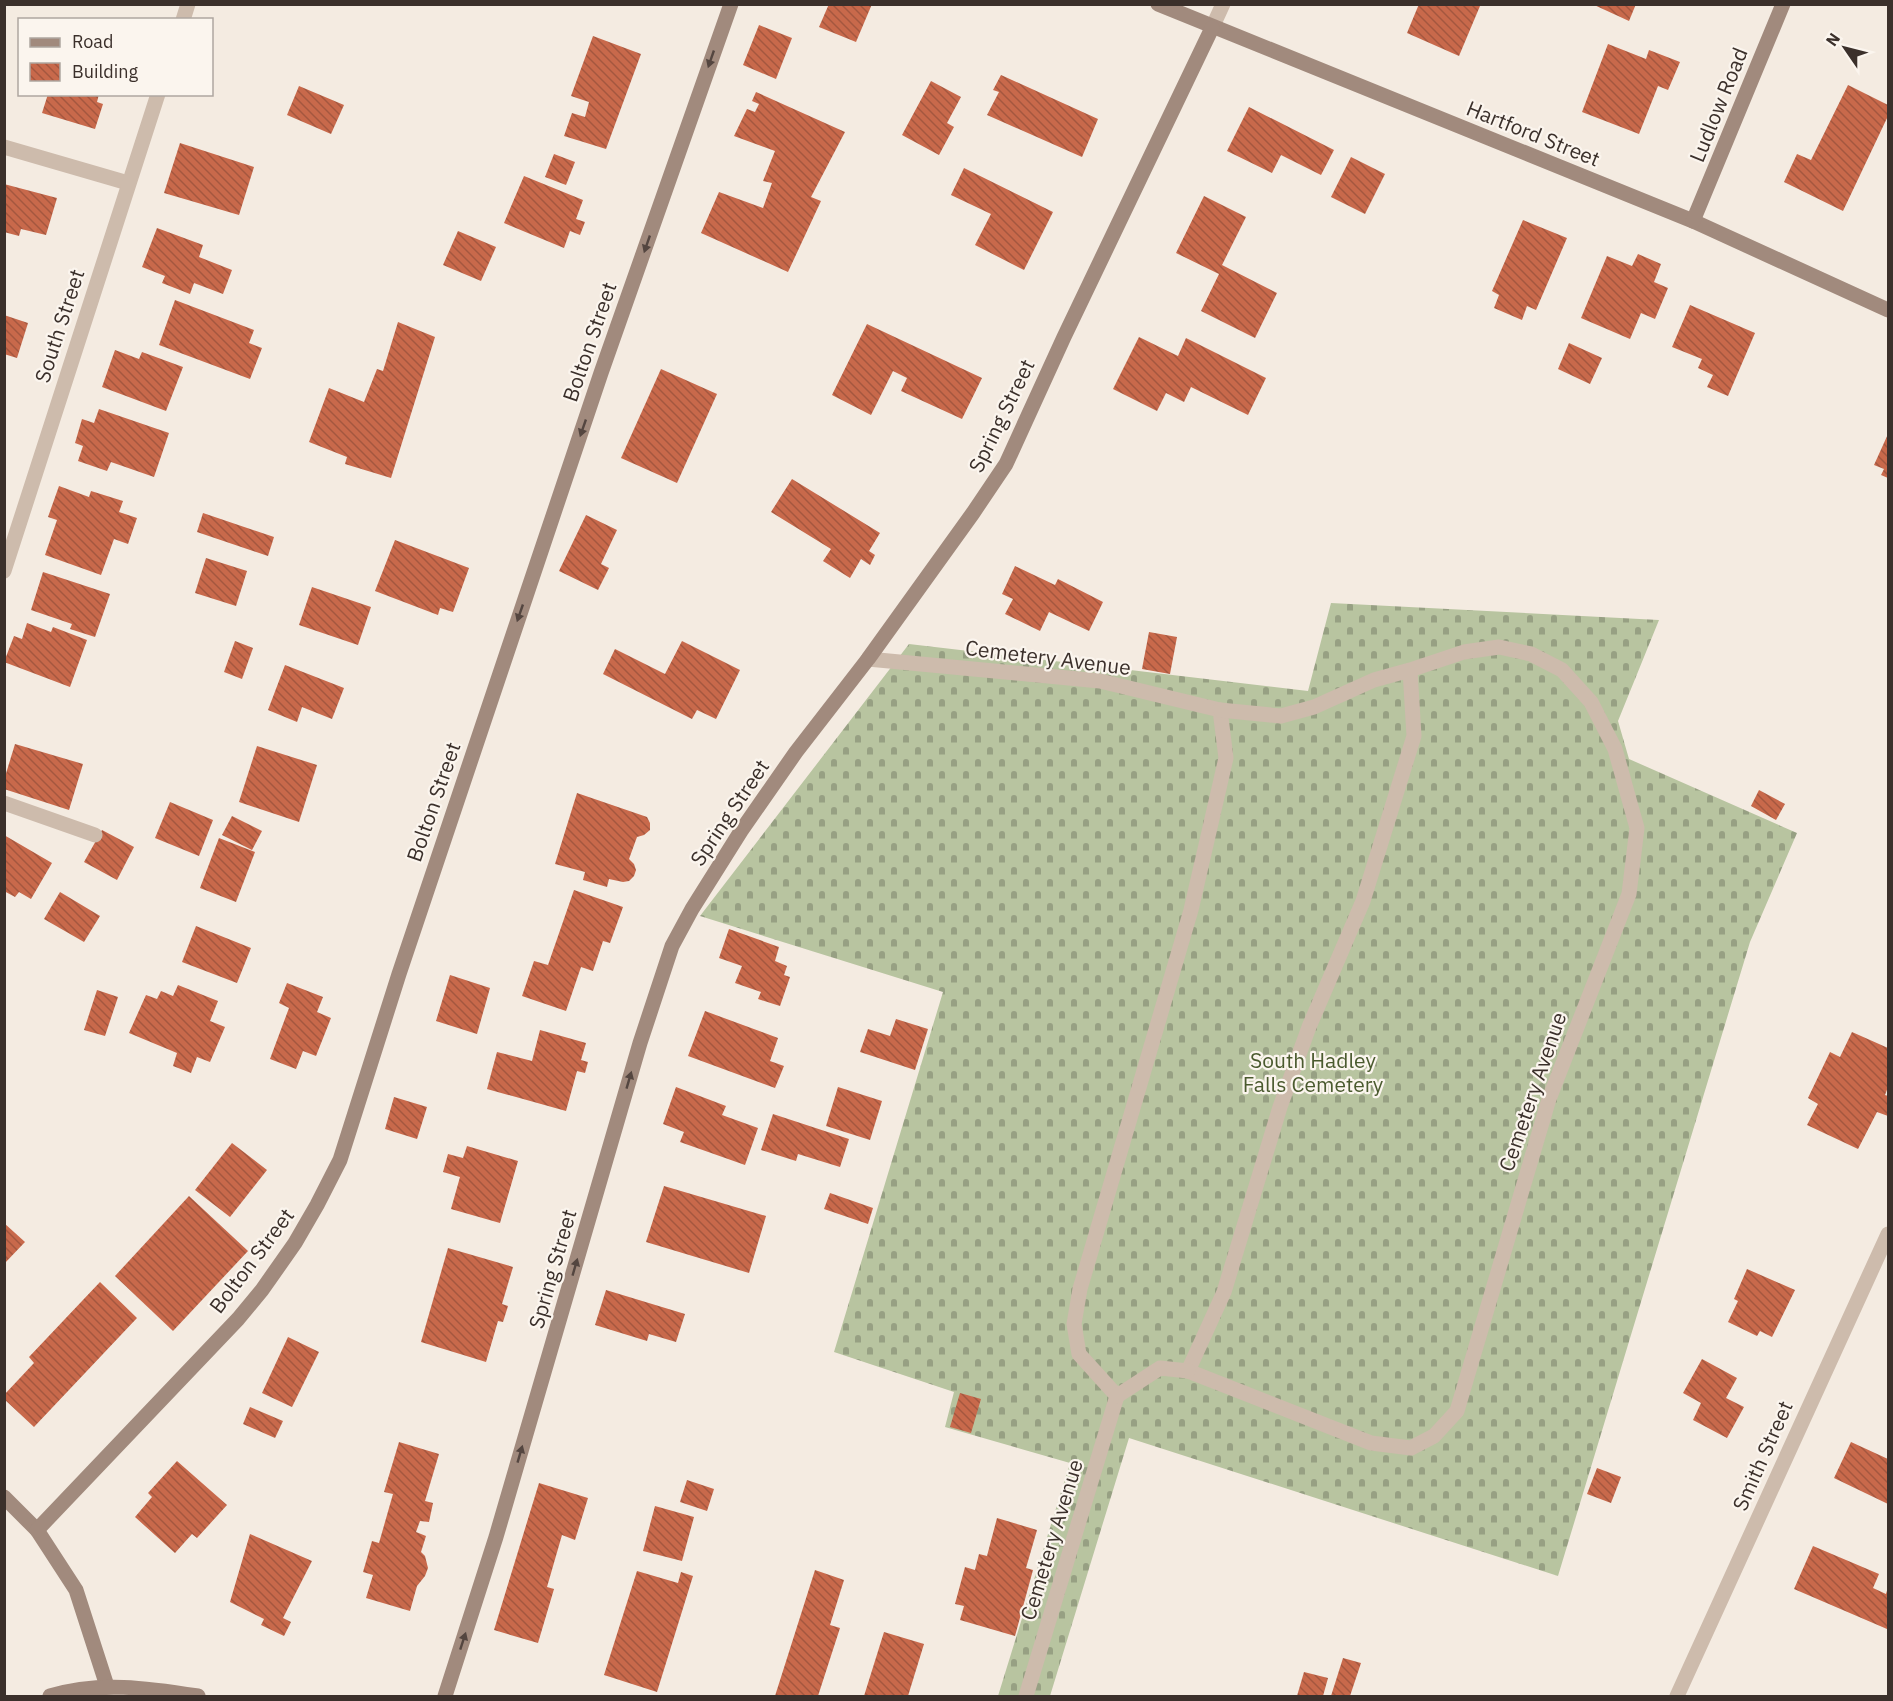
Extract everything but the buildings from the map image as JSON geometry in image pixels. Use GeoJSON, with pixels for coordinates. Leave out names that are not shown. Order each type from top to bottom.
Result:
{"type":"FeatureCollection","features":[{"type":"Feature","properties":{"kind":"street","name":"Bolton Street"},"geometry":{"type":"LineString","coordinates":[[37,1530],[238,1319],[262,1290],[305,1227],[340,1160],[399,974],[597,385],[731,4]]}},
{"type":"Feature","properties":{"kind":"street","name":"Hartford Street"},"geometry":{"type":"LineString","coordinates":[[1158,4],[1212,28],[1693,221],[1888,309]]}},
{"type":"Feature","properties":{"kind":"street"},"geometry":{"type":"LineString","coordinates":[[1212,28],[1223,4]]}},
{"type":"Feature","properties":{"kind":"street","name":"Ludlow Road"},"geometry":{"type":"LineString","coordinates":[[1693,221],[1783,4]]}},
{"type":"Feature","properties":{"kind":"street","name":"Spring Street"},"geometry":{"type":"LineString","coordinates":[[445,1696],[496,1537],[640,1043],[672,946],[692,909],[741,831],[796,752],[868,659],[974,513],[1006,464],[1069,326],[1212,28]]}},
{"type":"Feature","properties":{"kind":"street","name":"South Street"},"geometry":{"type":"LineString","coordinates":[[4,571],[157,96]]}},
{"type":"Feature","properties":{"kind":"street"},"geometry":{"type":"LineString","coordinates":[[4,147],[128,183]]}},
{"type":"Feature","properties":{"kind":"street","name":"Cemetery Avenue"},"geometry":{"type":"LineString","coordinates":[[868,659],[1100,681],[1220,710],[1281,716],[1314,707],[1374,680],[1464,652],[1499,647],[1531,654],[1562,670],[1591,702],[1614,749],[1637,828],[1629,894],[1549,1099],[1457,1411],[1434,1436],[1412,1448],[1371,1443],[1188,1371],[1160,1368],[1117,1396],[1026,1696]]}},
{"type":"Feature","properties":{"kind":"street"},"geometry":{"type":"LineString","coordinates":[[1188,1371],[1224,1292],[1281,1107],[1309,1027],[1363,901],[1414,736],[1410,670]]}},
{"type":"Feature","properties":{"kind":"street"},"geometry":{"type":"LineString","coordinates":[[1117,1396],[1079,1354],[1074,1324],[1080,1289],[1191,909],[1226,758],[1220,710]]}},
{"type":"Feature","properties":{"kind":"street"},"geometry":{"type":"LineString","coordinates":[[4,803],[95,835]]}},
{"type":"Feature","properties":{"kind":"street","name":"Smith Street"},"geometry":{"type":"LineString","coordinates":[[1677,1696],[1888,1234]]}},
{"type":"Feature","properties":{"kind":"street"},"geometry":{"type":"LineString","coordinates":[[4,1497],[37,1530],[76,1590],[107,1686]]}},
{"type":"Feature","properties":{"kind":"street"},"geometry":{"type":"LineString","coordinates":[[50,1696],[107,1686],[160,1690],[198,1696]]}},
{"type":"Feature","properties":{"kind":"green space","name":"South Hadley Falls Cemetery"},"geometry":{"type":"Polygon","coordinates":[[[1331,603],[1659,620],[1618,721],[1629,759],[1797,833],[1750,942],[1558,1576],[1129,1438],[1050,1696],[998,1696],[1070,1463],[945,1427],[954,1392],[834,1352],[943,992],[700,916],[909,644],[1308,691],[1331,603]]]}}]}
